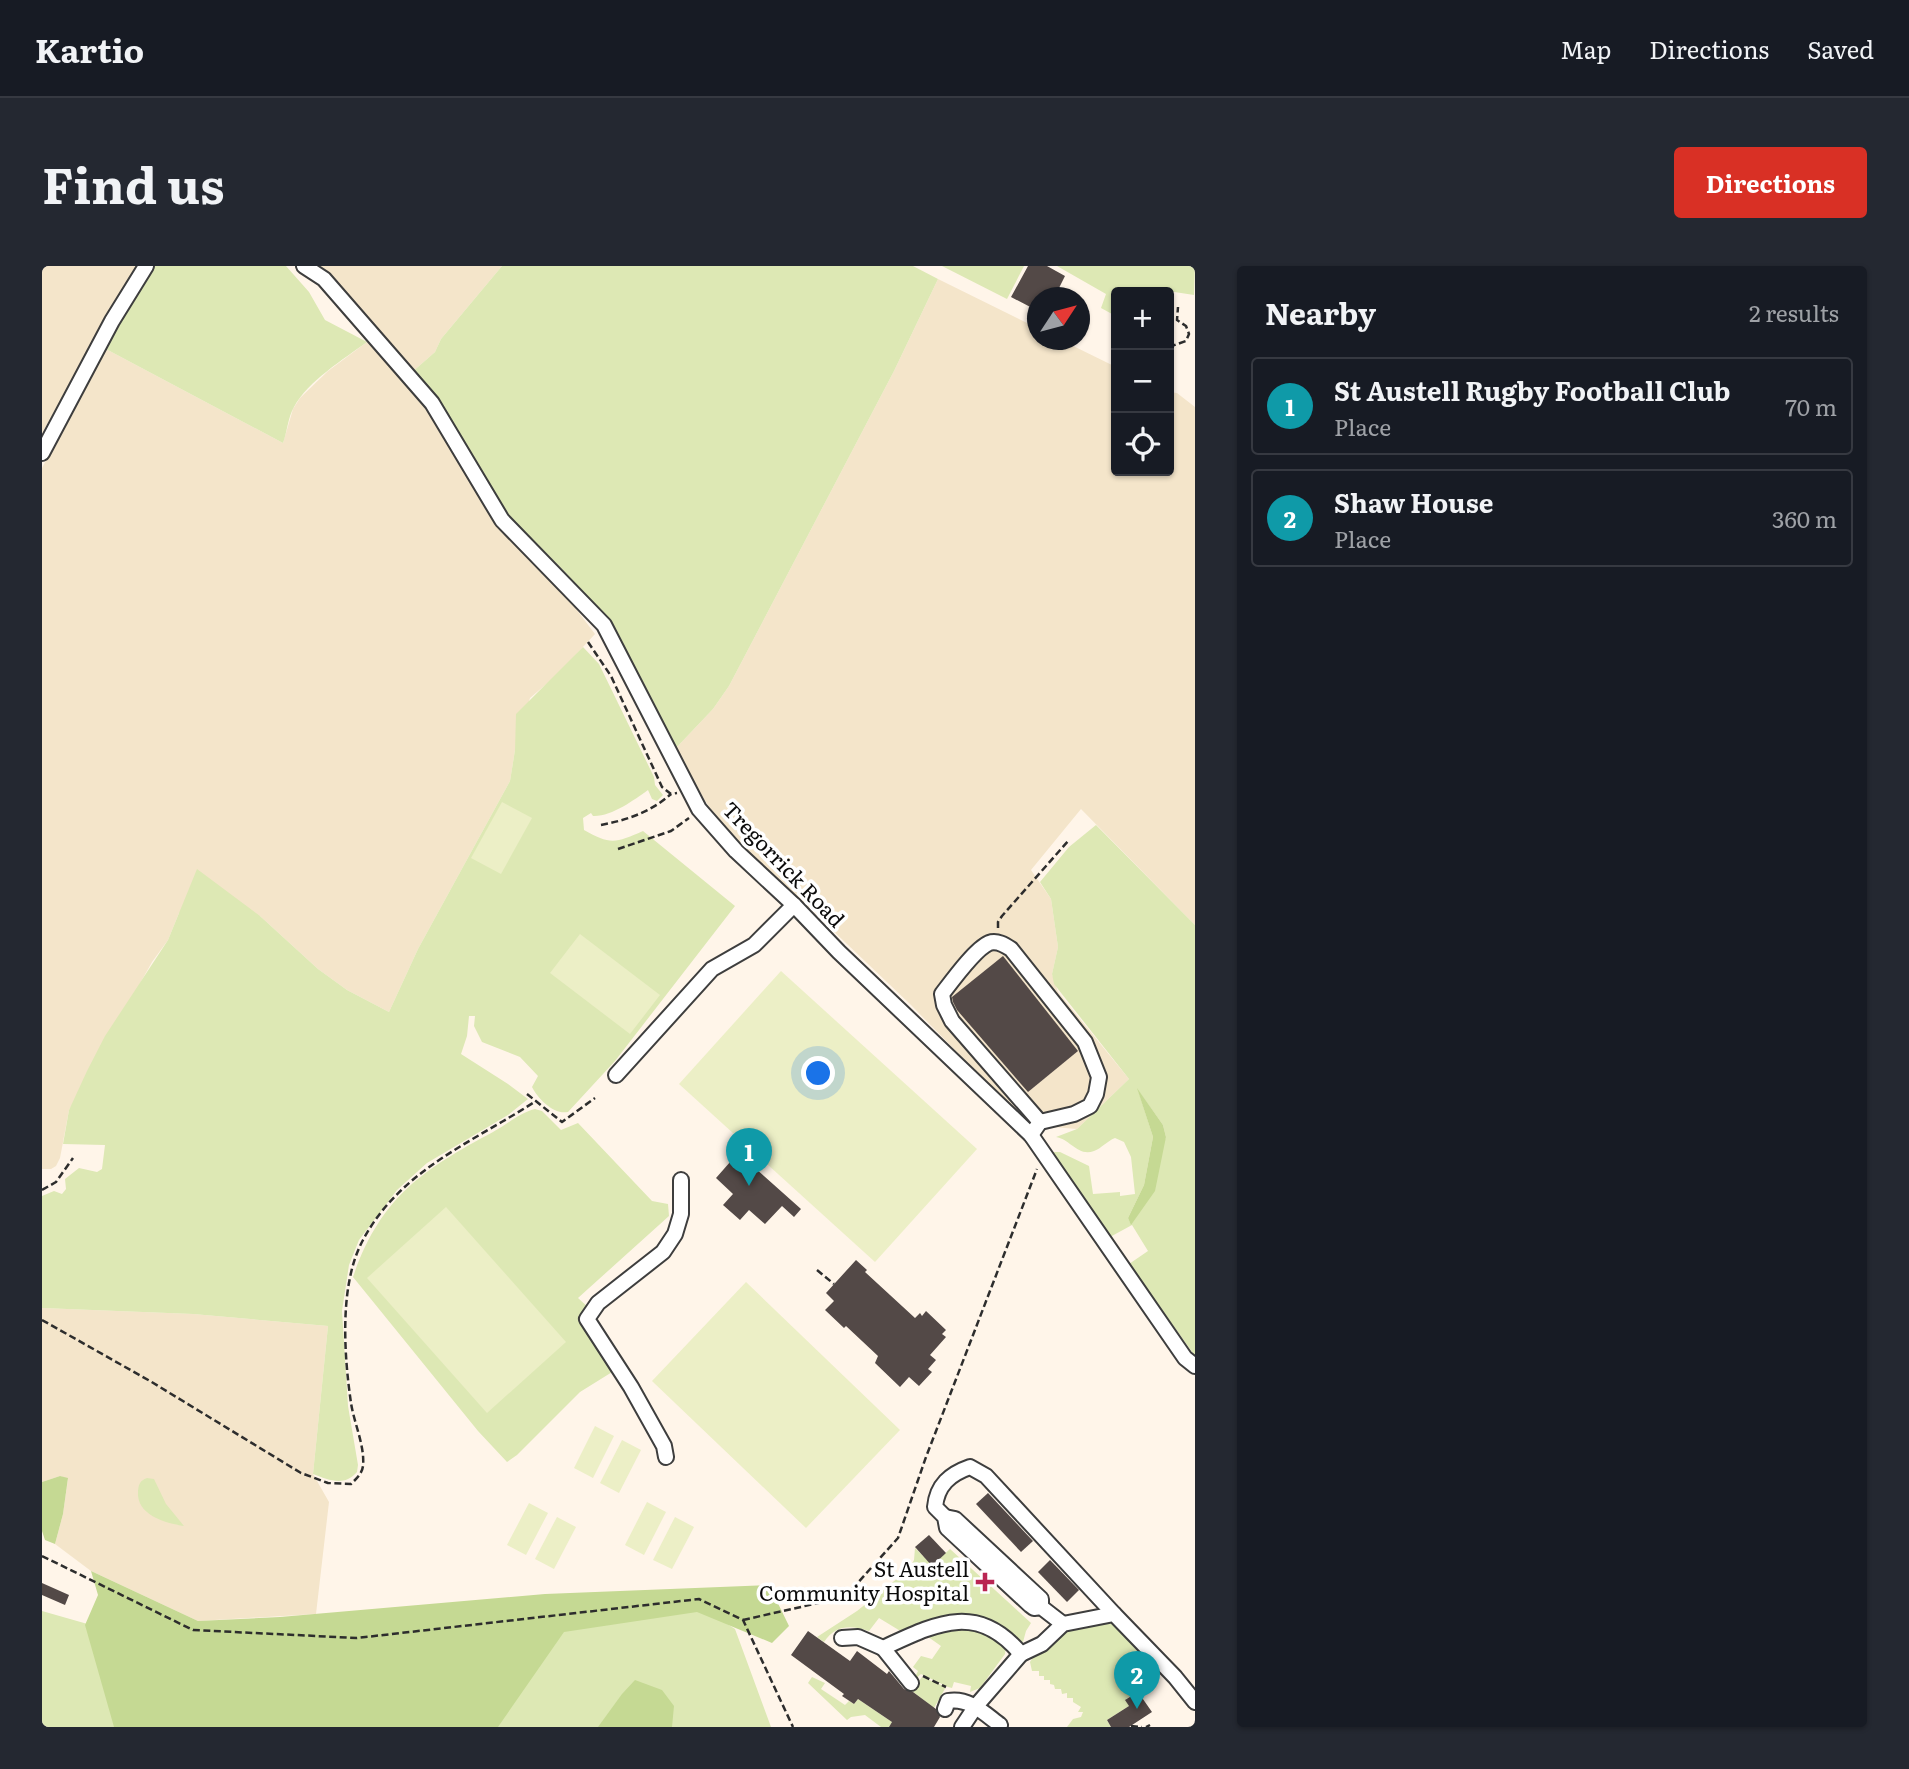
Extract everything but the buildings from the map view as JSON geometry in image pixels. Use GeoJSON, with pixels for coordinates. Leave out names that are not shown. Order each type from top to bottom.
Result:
{"type":"FeatureCollection","features":[{"type":"Feature","properties":{"kind":"street"},"geometry":{"type":"LineString","coordinates":[[42,453],[112,321],[146,266]]}},
{"type":"Feature","properties":{"kind":"street","name":"Tregorrick Road"},"geometry":{"type":"LineString","coordinates":[[304,266],[324,279],[432,402],[502,520],[604,625],[699,809],[736,850],[839,952],[1031,1135],[1185,1358],[1195,1366]]}},
{"type":"Feature","properties":{"kind":"street"},"geometry":{"type":"LineString","coordinates":[[616,1075],[712,969],[754,945],[794,905]]}},
{"type":"Feature","properties":{"kind":"street"},"geometry":{"type":"LineString","coordinates":[[1031,1135],[1040,1122],[1074,1114],[1090,1106],[1096,1094],[1099,1077],[1085,1042],[1011,948],[999,942],[989,943],[961,969],[942,994],[944,1005],[952,1021],[1040,1122]]}},
{"type":"Feature","properties":{"kind":"street"},"geometry":{"type":"LineString","coordinates":[[666,1457],[664,1446],[631,1387],[587,1319],[598,1303],[663,1252],[675,1234],[681,1214],[681,1180]]}},
{"type":"Feature","properties":{"kind":"street"},"geometry":{"type":"LineString","coordinates":[[1063,1624],[1041,1607],[1038,1596],[955,1519],[945,1517],[935,1507],[936,1496],[945,1480],[970,1467],[986,1476],[1175,1677],[1195,1702]]}},
{"type":"Feature","properties":{"kind":"street"},"geometry":{"type":"LineString","coordinates":[[1000,1725],[976,1706],[955,1700],[948,1701],[957,1722],[976,1706],[1021,1654],[1042,1644],[1063,1624],[1114,1614]]}},
{"type":"Feature","properties":{"kind":"street"},"geometry":{"type":"LineString","coordinates":[[883,1648],[939,1623],[965,1620],[993,1629],[1010,1641],[1021,1654]]}},
{"type":"Feature","properties":{"kind":"street"},"geometry":{"type":"LineString","coordinates":[[842,1638],[858,1637],[883,1648],[911,1683]]}},
{"type":"Feature","properties":{"kind":"path"},"geometry":{"type":"LineString","coordinates":[[1174,345],[1186,341],[1189,334],[1186,326],[1177,320],[1178,307]]}},
{"type":"Feature","properties":{"kind":"path"},"geometry":{"type":"LineString","coordinates":[[588,642],[611,676],[662,787],[671,794]]}},
{"type":"Feature","properties":{"kind":"path"},"geometry":{"type":"LineString","coordinates":[[601,825],[625,821],[660,804],[671,794],[691,792]]}},
{"type":"Feature","properties":{"kind":"path"},"geometry":{"type":"LineString","coordinates":[[618,849],[671,831],[699,809]]}},
{"type":"Feature","properties":{"kind":"path"},"geometry":{"type":"LineString","coordinates":[[999,942],[998,922],[1002,916],[1069,840]]}},
{"type":"Feature","properties":{"kind":"path"},"geometry":{"type":"LineString","coordinates":[[527,1094],[562,1122],[595,1098]]}},
{"type":"Feature","properties":{"kind":"path"},"geometry":{"type":"LineString","coordinates":[[42,1320],[150,1381],[301,1473],[328,1483],[351,1484],[358,1478],[363,1467],[351,1404],[345,1307],[351,1271],[362,1241],[377,1218],[415,1175],[536,1101]]}},
{"type":"Feature","properties":{"kind":"path"},"geometry":{"type":"LineString","coordinates":[[42,1556],[193,1630],[357,1638],[699,1600],[744,1620],[845,1597],[898,1538],[926,1457],[1044,1154]]}},
{"type":"Feature","properties":{"kind":"path"},"geometry":{"type":"LineString","coordinates":[[42,1190],[56,1182],[73,1158]]}},
{"type":"Feature","properties":{"kind":"path"},"geometry":{"type":"LineString","coordinates":[[817,1270],[834,1284]]}},
{"type":"Feature","properties":{"kind":"path"},"geometry":{"type":"LineString","coordinates":[[744,1620],[793,1727]]}},
{"type":"Feature","properties":{"kind":"path"},"geometry":{"type":"LineString","coordinates":[[911,1683],[915,1684],[921,1675],[952,1689]]}},
{"type":"Feature","properties":{"kind":"path"},"geometry":{"type":"LineString","coordinates":[[1131,1726],[1146,1727]]}},
{"type":"Feature","properties":{"kind":"shaded area"},"geometry":{"type":"Polygon","coordinates":[[[42,266],[137,266],[42,433],[42,266]]]}},
{"type":"Feature","properties":{"kind":"shaded area"},"geometry":{"type":"Polygon","coordinates":[[[318,266],[502,266],[441,339],[435,352],[411,373],[370,319],[318,266]]]}},
{"type":"Feature","properties":{"kind":"shaded area"},"geometry":{"type":"Polygon","coordinates":[[[938,279],[1027,323],[1027,350],[1081,350],[1111,365],[1111,476],[1174,476],[1174,393],[1195,407],[1195,925],[1081,809],[1031,870],[1051,899],[1058,947],[1052,974],[1058,992],[1129,1079],[1077,1129],[1028,1125],[911,1005],[826,924],[823,912],[810,908],[769,873],[736,839],[704,799],[676,748],[713,709],[729,686],[894,371],[938,279]]]}},
{"type":"Feature","properties":{"kind":"shaded area"},"geometry":{"type":"Polygon","coordinates":[[[367,342],[425,407],[500,527],[570,601],[595,634],[558,674],[530,698],[515,750],[510,781],[418,949],[389,1012],[347,990],[318,969],[260,916],[179,913],[168,940],[152,962],[69,1110],[56,1166],[42,1169],[42,468],[104,348],[283,443],[293,409],[300,398],[328,371],[367,342]]]}},
{"type":"Feature","properties":{"kind":"shaded area"},"geometry":{"type":"Polygon","coordinates":[[[42,1308],[193,1314],[328,1326],[313,1474],[329,1502],[316,1614],[198,1621],[91,1571],[55,1544],[68,1479],[60,1476],[42,1482],[42,1308]]]}},
{"type":"Feature","properties":{"kind":"green space"},"geometry":{"type":"Polygon","coordinates":[[[153,266],[286,266],[309,292],[325,320],[367,342],[327,371],[300,397],[290,415],[283,443],[104,348],[153,266]]]}},
{"type":"Feature","properties":{"kind":"green space"},"geometry":{"type":"Polygon","coordinates":[[[502,266],[913,266],[938,279],[894,371],[729,686],[713,709],[676,748],[644,683],[597,608],[510,517],[411,373],[435,352],[441,339],[502,266]]]}},
{"type":"Feature","properties":{"kind":"green space"},"geometry":{"type":"Polygon","coordinates":[[[942,266],[1024,266],[1007,299],[942,266]]]}},
{"type":"Feature","properties":{"kind":"green space"},"geometry":{"type":"Polygon","coordinates":[[[1057,266],[1195,266],[1194,295],[1174,292],[1174,287],[1111,287],[1111,313],[1101,308],[1106,294],[1057,266]]]}},
{"type":"Feature","properties":{"kind":"green space"},"geometry":{"type":"Polygon","coordinates":[[[583,647],[599,664],[654,777],[655,785],[663,795],[657,801],[652,799],[648,790],[615,811],[600,816],[593,816],[591,813],[583,818],[584,830],[613,841],[643,831],[735,906],[615,1061],[568,1112],[552,1109],[542,1101],[532,1087],[538,1076],[520,1057],[482,1042],[474,1026],[475,1016],[469,1016],[467,1036],[461,1054],[528,1099],[508,1115],[427,1163],[397,1190],[359,1240],[349,1265],[342,1311],[348,1406],[357,1472],[342,1481],[325,1478],[313,1474],[328,1326],[193,1314],[42,1308],[42,1196],[54,1191],[62,1194],[66,1189],[65,1179],[79,1168],[97,1172],[102,1169],[105,1145],[63,1144],[69,1110],[105,1036],[168,940],[197,869],[260,916],[318,969],[347,990],[389,1012],[418,949],[510,781],[515,750],[516,714],[583,647]]]}},
{"type":"Feature","properties":{"kind":"green space"},"geometry":{"type":"Polygon","coordinates":[[[502,802],[532,818],[501,874],[471,858],[502,802]]]}},
{"type":"Feature","properties":{"kind":"green space"},"geometry":{"type":"Polygon","coordinates":[[[1096,825],[1195,925],[1195,1356],[1129,1264],[1148,1251],[1132,1225],[1110,1237],[1051,1152],[1060,1152],[1089,1166],[1093,1194],[1135,1194],[1131,1157],[1124,1142],[1115,1138],[1097,1150],[1083,1152],[1056,1137],[1077,1129],[1129,1079],[1054,984],[1052,974],[1058,947],[1051,899],[1040,882],[1069,847],[1096,825]],[[1138,1090],[1153,1137],[1144,1185],[1128,1218],[1131,1224],[1166,1137],[1163,1125],[1138,1090]]]}},
{"type":"Feature","properties":{"kind":"green space"},"geometry":{"type":"Polygon","coordinates":[[[580,934],[660,995],[630,1034],[550,973],[580,934]]]}},
{"type":"Feature","properties":{"kind":"green space"},"geometry":{"type":"Polygon","coordinates":[[[781,971],[977,1149],[875,1262],[679,1084],[781,971]]]}},
{"type":"Feature","properties":{"kind":"green space"},"geometry":{"type":"Polygon","coordinates":[[[1137,1088],[1163,1125],[1166,1137],[1155,1191],[1131,1225],[1128,1218],[1144,1185],[1153,1137],[1137,1088]]]}},
{"type":"Feature","properties":{"kind":"green space"},"geometry":{"type":"Polygon","coordinates":[[[535,1109],[542,1111],[561,1130],[578,1123],[652,1201],[668,1204],[669,1216],[578,1298],[589,1308],[617,1369],[580,1392],[507,1462],[478,1431],[353,1277],[376,1226],[406,1189],[445,1160],[535,1109]]]}},
{"type":"Feature","properties":{"kind":"green space"},"geometry":{"type":"Polygon","coordinates":[[[446,1207],[566,1342],[487,1413],[367,1278],[446,1207]]]}},
{"type":"Feature","properties":{"kind":"green space"},"geometry":{"type":"Polygon","coordinates":[[[746,1282],[900,1430],[806,1528],[652,1381],[746,1282]]]}},
{"type":"Feature","properties":{"kind":"green space"},"geometry":{"type":"Polygon","coordinates":[[[595,1426],[614,1436],[593,1478],[574,1468],[595,1426]]]}},
{"type":"Feature","properties":{"kind":"green space"},"geometry":{"type":"Polygon","coordinates":[[[622,1440],[641,1450],[619,1493],[600,1483],[622,1440]]]}},
{"type":"Feature","properties":{"kind":"green space"},"geometry":{"type":"Polygon","coordinates":[[[60,1476],[68,1478],[55,1544],[45,1540],[42,1531],[42,1482],[60,1476]]]}},
{"type":"Feature","properties":{"kind":"green space"},"geometry":{"type":"Polygon","coordinates":[[[154,1479],[166,1504],[184,1526],[161,1520],[142,1506],[138,1488],[141,1481],[154,1479]]]}},
{"type":"Feature","properties":{"kind":"green space"},"geometry":{"type":"Polygon","coordinates":[[[647,1502],[666,1512],[644,1555],[625,1545],[647,1502]]]}},
{"type":"Feature","properties":{"kind":"green space"},"geometry":{"type":"Polygon","coordinates":[[[529,1503],[548,1513],[526,1555],[507,1545],[529,1503]]]}},
{"type":"Feature","properties":{"kind":"green space"},"geometry":{"type":"Polygon","coordinates":[[[557,1517],[576,1527],[554,1569],[535,1559],[557,1517]]]}},
{"type":"Feature","properties":{"kind":"green space"},"geometry":{"type":"Polygon","coordinates":[[[675,1517],[694,1527],[672,1569],[653,1560],[675,1517]]]}},
{"type":"Feature","properties":{"kind":"green space"},"geometry":{"type":"Polygon","coordinates":[[[915,1548],[932,1565],[950,1549],[1031,1623],[1023,1642],[963,1615],[950,1616],[902,1632],[879,1618],[869,1631],[844,1628],[833,1632],[824,1642],[817,1637],[857,1611],[909,1569],[914,1560],[915,1548]]]}},
{"type":"Feature","properties":{"kind":"green space"},"geometry":{"type":"Polygon","coordinates":[[[91,1571],[198,1621],[280,1617],[545,1594],[769,1585],[789,1626],[772,1643],[697,1612],[564,1632],[498,1727],[114,1727],[85,1625],[98,1595],[91,1571]]]}},
{"type":"Feature","properties":{"kind":"green space"},"geometry":{"type":"Polygon","coordinates":[[[697,1604],[735,1629],[771,1727],[42,1727],[42,1611],[119,1633],[697,1604]]]}},
{"type":"Feature","properties":{"kind":"green space"},"geometry":{"type":"Polygon","coordinates":[[[1107,1622],[1119,1627],[1159,1670],[1138,1692],[1126,1699],[1129,1706],[1107,1720],[1111,1727],[1067,1727],[1073,1719],[1081,1717],[1083,1712],[1078,1712],[1081,1707],[1073,1702],[1073,1698],[1067,1698],[1067,1693],[1062,1694],[1061,1689],[1055,1689],[1050,1680],[1039,1676],[1039,1671],[1032,1671],[1030,1662],[1053,1638],[1085,1625],[1107,1622]]]}},
{"type":"Feature","properties":{"kind":"green space"},"geometry":{"type":"Polygon","coordinates":[[[947,1627],[977,1628],[1006,1646],[1005,1654],[980,1688],[970,1692],[971,1686],[954,1682],[952,1688],[921,1674],[913,1681],[918,1671],[913,1667],[921,1656],[932,1659],[941,1646],[924,1634],[947,1627]]]}},
{"type":"Feature","properties":{"kind":"green space"},"geometry":{"type":"Polygon","coordinates":[[[812,1677],[825,1683],[821,1689],[845,1705],[849,1701],[854,1704],[858,1699],[892,1722],[889,1727],[881,1727],[865,1715],[847,1720],[808,1683],[812,1677]]]}},
{"type":"Feature","properties":{"kind":"green space"},"geometry":{"type":"Polygon","coordinates":[[[922,1677],[946,1687],[934,1708],[912,1691],[922,1677]]]}},
{"type":"Feature","properties":{"kind":"green space"},"geometry":{"type":"Polygon","coordinates":[[[635,1680],[662,1690],[674,1706],[672,1727],[598,1727],[622,1694],[635,1680]]]}},
{"type":"Feature","properties":{"kind":"place","name":"St Austell Rugby Football Club"},"geometry":{"type":"Point","coordinates":[749,1186]}},
{"type":"Feature","properties":{"kind":"place","name":"St Austell Community Hospital"},"geometry":{"type":"Point","coordinates":[985,1582]}},
{"type":"Feature","properties":{"kind":"place","name":"Shaw House"},"geometry":{"type":"Point","coordinates":[1137,1709]}}]}
